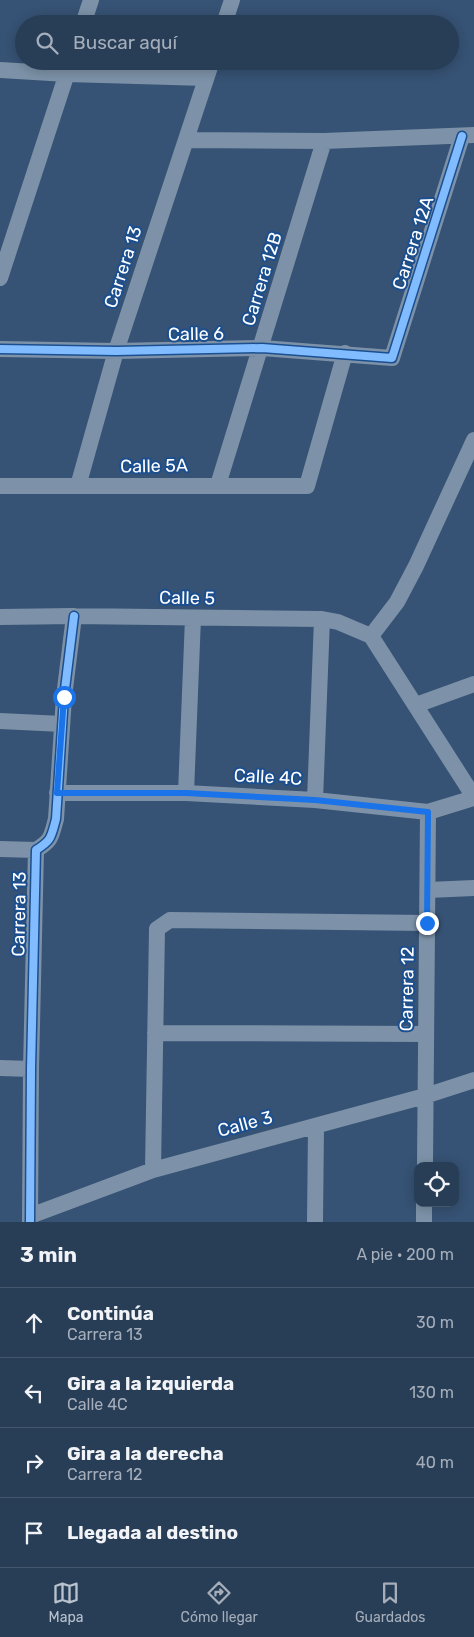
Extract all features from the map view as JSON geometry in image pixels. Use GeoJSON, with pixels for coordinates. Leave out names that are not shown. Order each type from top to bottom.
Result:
{"type":"FeatureCollection","features":[{"type":"Feature","properties":{"kind":"street"},"geometry":{"type":"LineString","coordinates":[[86,15],[91,0]]}},
{"type":"Feature","properties":{"kind":"street"},"geometry":{"type":"LineString","coordinates":[[227,15],[232,0]]}},
{"type":"Feature","properties":{"kind":"street"},"geometry":{"type":"LineString","coordinates":[[0,70],[15,70]]}},
{"type":"Feature","properties":{"kind":"street"},"geometry":{"type":"LineString","coordinates":[[0,278],[68,70]]}},
{"type":"Feature","properties":{"kind":"street"},"geometry":{"type":"LineString","coordinates":[[96,70],[206,78]]}},
{"type":"Feature","properties":{"kind":"street","name":"Carrera 13"},"geometry":{"type":"LineString","coordinates":[[78,486],[116,351],[209,70]]}},
{"type":"Feature","properties":{"kind":"street"},"geometry":{"type":"LineString","coordinates":[[186,140],[324,141],[468,136]]}},
{"type":"Feature","properties":{"kind":"street","name":"Carrera 12A"},"geometry":{"type":"LineString","coordinates":[[392,358],[468,136]]}},
{"type":"Feature","properties":{"kind":"street","name":"Carrera 12B"},"geometry":{"type":"LineString","coordinates":[[218,485],[262,348],[324,141]]}},
{"type":"Feature","properties":{"kind":"street","name":"Calle 6"},"geometry":{"type":"LineString","coordinates":[[0,349],[116,351],[262,348],[392,358]]}},
{"type":"Feature","properties":{"kind":"street","name":"Calle 5A"},"geometry":{"type":"LineString","coordinates":[[0,486],[307,486],[345,353]]}},
{"type":"Feature","properties":{"kind":"street"},"geometry":{"type":"LineString","coordinates":[[474,440],[416,566],[397,602],[371,636],[474,798]]}},
{"type":"Feature","properties":{"kind":"street","name":"Carrera 13"},"geometry":{"type":"LineString","coordinates":[[30,1219],[36,850],[47,843],[52,834],[56,819],[62,724],[74,616]]}},
{"type":"Feature","properties":{"kind":"street","name":"Calle 5"},"geometry":{"type":"LineString","coordinates":[[0,617],[74,616],[322,620],[338,622],[371,636]]}},
{"type":"Feature","properties":{"kind":"street"},"geometry":{"type":"LineString","coordinates":[[186,793],[193,618]]}},
{"type":"Feature","properties":{"kind":"street"},"geometry":{"type":"LineString","coordinates":[[315,800],[322,620]]}},
{"type":"Feature","properties":{"kind":"street"},"geometry":{"type":"LineString","coordinates":[[416,705],[474,684]]}},
{"type":"Feature","properties":{"kind":"street"},"geometry":{"type":"LineString","coordinates":[[0,721],[62,724]]}},
{"type":"Feature","properties":{"kind":"street","name":"Calle 4C"},"geometry":{"type":"LineString","coordinates":[[57,793],[186,793],[315,800],[428,812],[474,798]]}},
{"type":"Feature","properties":{"kind":"street","name":"Carrera 12"},"geometry":{"type":"LineString","coordinates":[[424,1162],[428,812]]}},
{"type":"Feature","properties":{"kind":"street"},"geometry":{"type":"LineString","coordinates":[[0,849],[36,850]]}},
{"type":"Feature","properties":{"kind":"street"},"geometry":{"type":"LineString","coordinates":[[428,890],[474,888]]}},
{"type":"Feature","properties":{"kind":"street"},"geometry":{"type":"LineString","coordinates":[[153,1170],[157,929],[170,920],[427,923]]}},
{"type":"Feature","properties":{"kind":"street"},"geometry":{"type":"LineString","coordinates":[[155,1033],[426,1034]]}},
{"type":"Feature","properties":{"kind":"street"},"geometry":{"type":"LineString","coordinates":[[0,1068],[31,1070]]}},
{"type":"Feature","properties":{"kind":"street","name":"Calle 3"},"geometry":{"type":"LineString","coordinates":[[30,1219],[153,1170],[425,1096],[474,1080]]}},
{"type":"Feature","properties":{"kind":"street"},"geometry":{"type":"LineString","coordinates":[[315,1222],[316,1126]]}},
{"type":"Feature","properties":{"kind":"street"},"geometry":{"type":"LineString","coordinates":[[424,1207],[424,1222]]}},
{"type":"Feature","properties":{"kind":"cycle path"},"geometry":{"type":"LineString","coordinates":[[0,349],[116,351],[262,348],[392,358],[462,136]]}},
{"type":"Feature","properties":{"kind":"cycle path"},"geometry":{"type":"LineString","coordinates":[[30,1222],[36,850],[50,838],[56,819],[64,697],[74,616]]}},
{"type":"Feature","properties":{"kind":"route"},"geometry":{"type":"LineString","coordinates":[[64,697],[57,793],[186,793],[315,800],[428,812],[427,923]]}}]}
